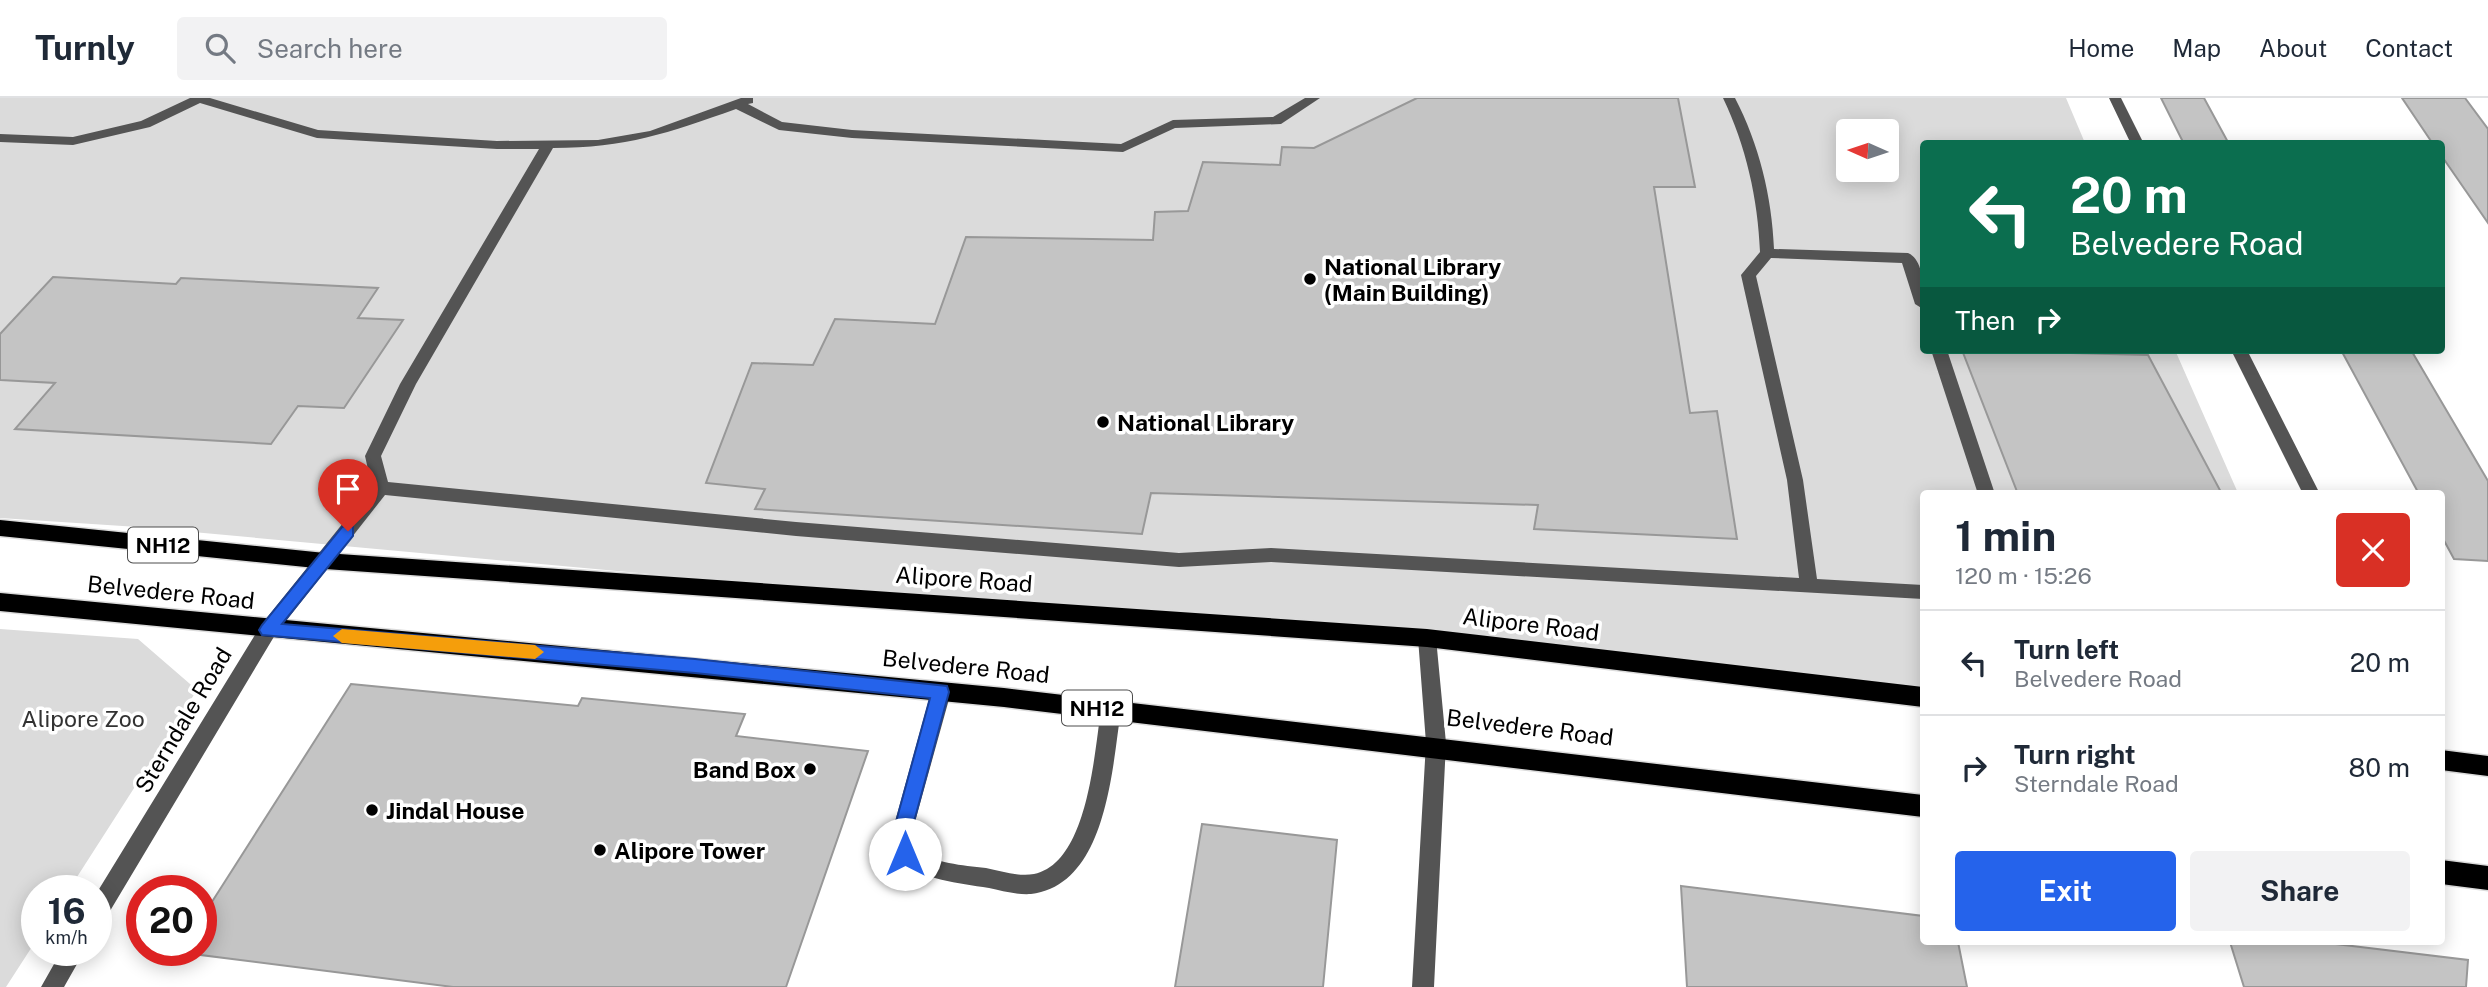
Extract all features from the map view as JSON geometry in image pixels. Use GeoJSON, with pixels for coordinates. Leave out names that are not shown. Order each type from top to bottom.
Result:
{"type":"FeatureCollection","features":[{"type":"Feature","properties":{"kind":"highway","name":"Alipore Road"},"geometry":{"type":"LineString","coordinates":[[0,528],[325,561],[1427,638],[1920,698]]}},
{"type":"Feature","properties":{"kind":"highway","name":"Belvedere Road"},"geometry":{"type":"LineString","coordinates":[[0,602],[268,630],[695,666],[1436,744],[1920,806]]}},
{"type":"Feature","properties":{"kind":"highway"},"geometry":{"type":"LineString","coordinates":[[2445,761],[2488,766]]}},
{"type":"Feature","properties":{"kind":"highway"},"geometry":{"type":"LineString","coordinates":[[2445,873],[2488,878]]}},
{"type":"Feature","properties":{"kind":"street"},"geometry":{"type":"LineString","coordinates":[[0,138],[73,141],[145,124],[200,99],[317,134],[497,145],[598,144],[653,134],[745,102],[779,126],[852,134],[1123,148],[1173,124],[1276,121],[1314,98]]}},
{"type":"Feature","properties":{"kind":"street"},"geometry":{"type":"LineString","coordinates":[[1729,98],[1739,115],[1767,224],[1767,253],[1748,275],[1795,480],[1809,585]]}},
{"type":"Feature","properties":{"kind":"street"},"geometry":{"type":"LineString","coordinates":[[2115,98],[2136,140]]}},
{"type":"Feature","properties":{"kind":"street"},"geometry":{"type":"LineString","coordinates":[[548,145],[408,384],[373,456],[382,488],[782,528],[1179,560],[1271,555],[1920,592]]}},
{"type":"Feature","properties":{"kind":"street"},"geometry":{"type":"LineString","coordinates":[[1767,253],[1916,259],[1920,285]]}},
{"type":"Feature","properties":{"kind":"street"},"geometry":{"type":"LineString","coordinates":[[1940,354],[1986,490]]}},
{"type":"Feature","properties":{"kind":"street"},"geometry":{"type":"LineString","coordinates":[[2241,354],[2310,490]]}},
{"type":"Feature","properties":{"kind":"street","name":"Sterndale Road"},"geometry":{"type":"LineString","coordinates":[[112,888],[268,630],[382,488]]}},
{"type":"Feature","properties":{"kind":"street"},"geometry":{"type":"LineString","coordinates":[[1423,987],[1436,744],[1427,638]]}},
{"type":"Feature","properties":{"kind":"street"},"geometry":{"type":"LineString","coordinates":[[941,692],[903,829],[905,854],[919,866],[1034,884],[1054,877],[1070,864],[1082,846],[1093,809],[1111,710]]}},
{"type":"Feature","properties":{"kind":"street"},"geometry":{"type":"LineString","coordinates":[[52,987],[64,966]]}},
{"type":"Feature","properties":{"kind":"green space","name":"National Library"},"geometry":{"type":"Polygon","coordinates":[[[0,98],[2066,98],[2084,140],[1920,140],[1920,354],[2177,354],[2237,490],[1920,490],[1920,691],[138,527],[0,518],[0,98]]]}},
{"type":"Feature","properties":{"kind":"green space","name":"Alipore Zoo"},"geometry":{"type":"Polygon","coordinates":[[[0,629],[138,639],[197,690],[78,875],[21,875],[21,964],[6,987],[0,987],[0,629]]]}},
{"type":"Feature","properties":{"kind":"building","name":"National Library (Main Building)"},"geometry":{"type":"Polygon","coordinates":[[[1417,98],[1678,98],[1695,187],[1654,187],[1690,413],[1717,411],[1737,539],[1534,529],[1538,505],[1151,493],[1142,534],[755,509],[765,489],[706,483],[752,363],[813,365],[835,319],[935,324],[966,237],[1153,240],[1155,212],[1188,211],[1203,162],[1280,165],[1282,147],[1314,148],[1417,98]]]}},
{"type":"Feature","properties":{"kind":"building"},"geometry":{"type":"Polygon","coordinates":[[[2161,98],[2204,98],[2227,140],[2182,140],[2161,98]]]}},
{"type":"Feature","properties":{"kind":"building"},"geometry":{"type":"Polygon","coordinates":[[[2402,98],[2465,98],[2488,129],[2488,223],[2445,161],[2445,140],[2430,140],[2402,98]]]}},
{"type":"Feature","properties":{"kind":"building"},"geometry":{"type":"Polygon","coordinates":[[[53,277],[176,284],[181,278],[378,288],[358,318],[403,320],[344,408],[298,406],[271,444],[15,429],[55,383],[0,380],[0,334],[53,277]]]}},
{"type":"Feature","properties":{"kind":"building"},"geometry":{"type":"Polygon","coordinates":[[[1964,354],[2148,355],[2220,490],[2016,490],[1964,354]]]}},
{"type":"Feature","properties":{"kind":"building"},"geometry":{"type":"Polygon","coordinates":[[[2343,354],[2413,354],[2488,481],[2488,561],[2454,559],[2445,542],[2445,490],[2417,490],[2343,354]]]}},
{"type":"Feature","properties":{"kind":"building"},"geometry":{"type":"Polygon","coordinates":[[[351,684],[578,706],[582,698],[745,714],[736,736],[868,751],[786,987],[453,987],[217,957],[217,894],[351,684]]]}},
{"type":"Feature","properties":{"kind":"building"},"geometry":{"type":"Polygon","coordinates":[[[1202,824],[1337,840],[1323,987],[1175,987],[1202,824]]]}},
{"type":"Feature","properties":{"kind":"building"},"geometry":{"type":"Polygon","coordinates":[[[1681,886],[1920,916],[1920,945],[1959,945],[1967,987],[1687,987],[1681,886]]]}},
{"type":"Feature","properties":{"kind":"building"},"geometry":{"type":"Polygon","coordinates":[[[2231,945],[2344,945],[2468,960],[2466,987],[2244,987],[2231,945]]]}},
{"type":"Feature","properties":{"kind":"slow traffic"},"geometry":{"type":"LineString","coordinates":[[342,636],[535,652]]}},
{"type":"Feature","properties":{"kind":"place","name":"National Library (Main Building)"},"geometry":{"type":"Point","coordinates":[1310,279]}},
{"type":"Feature","properties":{"kind":"place","name":"National Library"},"geometry":{"type":"Point","coordinates":[1103,422]}},
{"type":"Feature","properties":{"kind":"place","name":"Band Box"},"geometry":{"type":"Point","coordinates":[810,769]}},
{"type":"Feature","properties":{"kind":"place","name":"Jindal House"},"geometry":{"type":"Point","coordinates":[372,810]}},
{"type":"Feature","properties":{"kind":"place","name":"Alipore Tower"},"geometry":{"type":"Point","coordinates":[600,850]}},
{"type":"Feature","properties":{"kind":"route"},"geometry":{"type":"LineString","coordinates":[[348,531],[268,630],[695,666],[941,692],[903,829],[905,854]]}}]}
